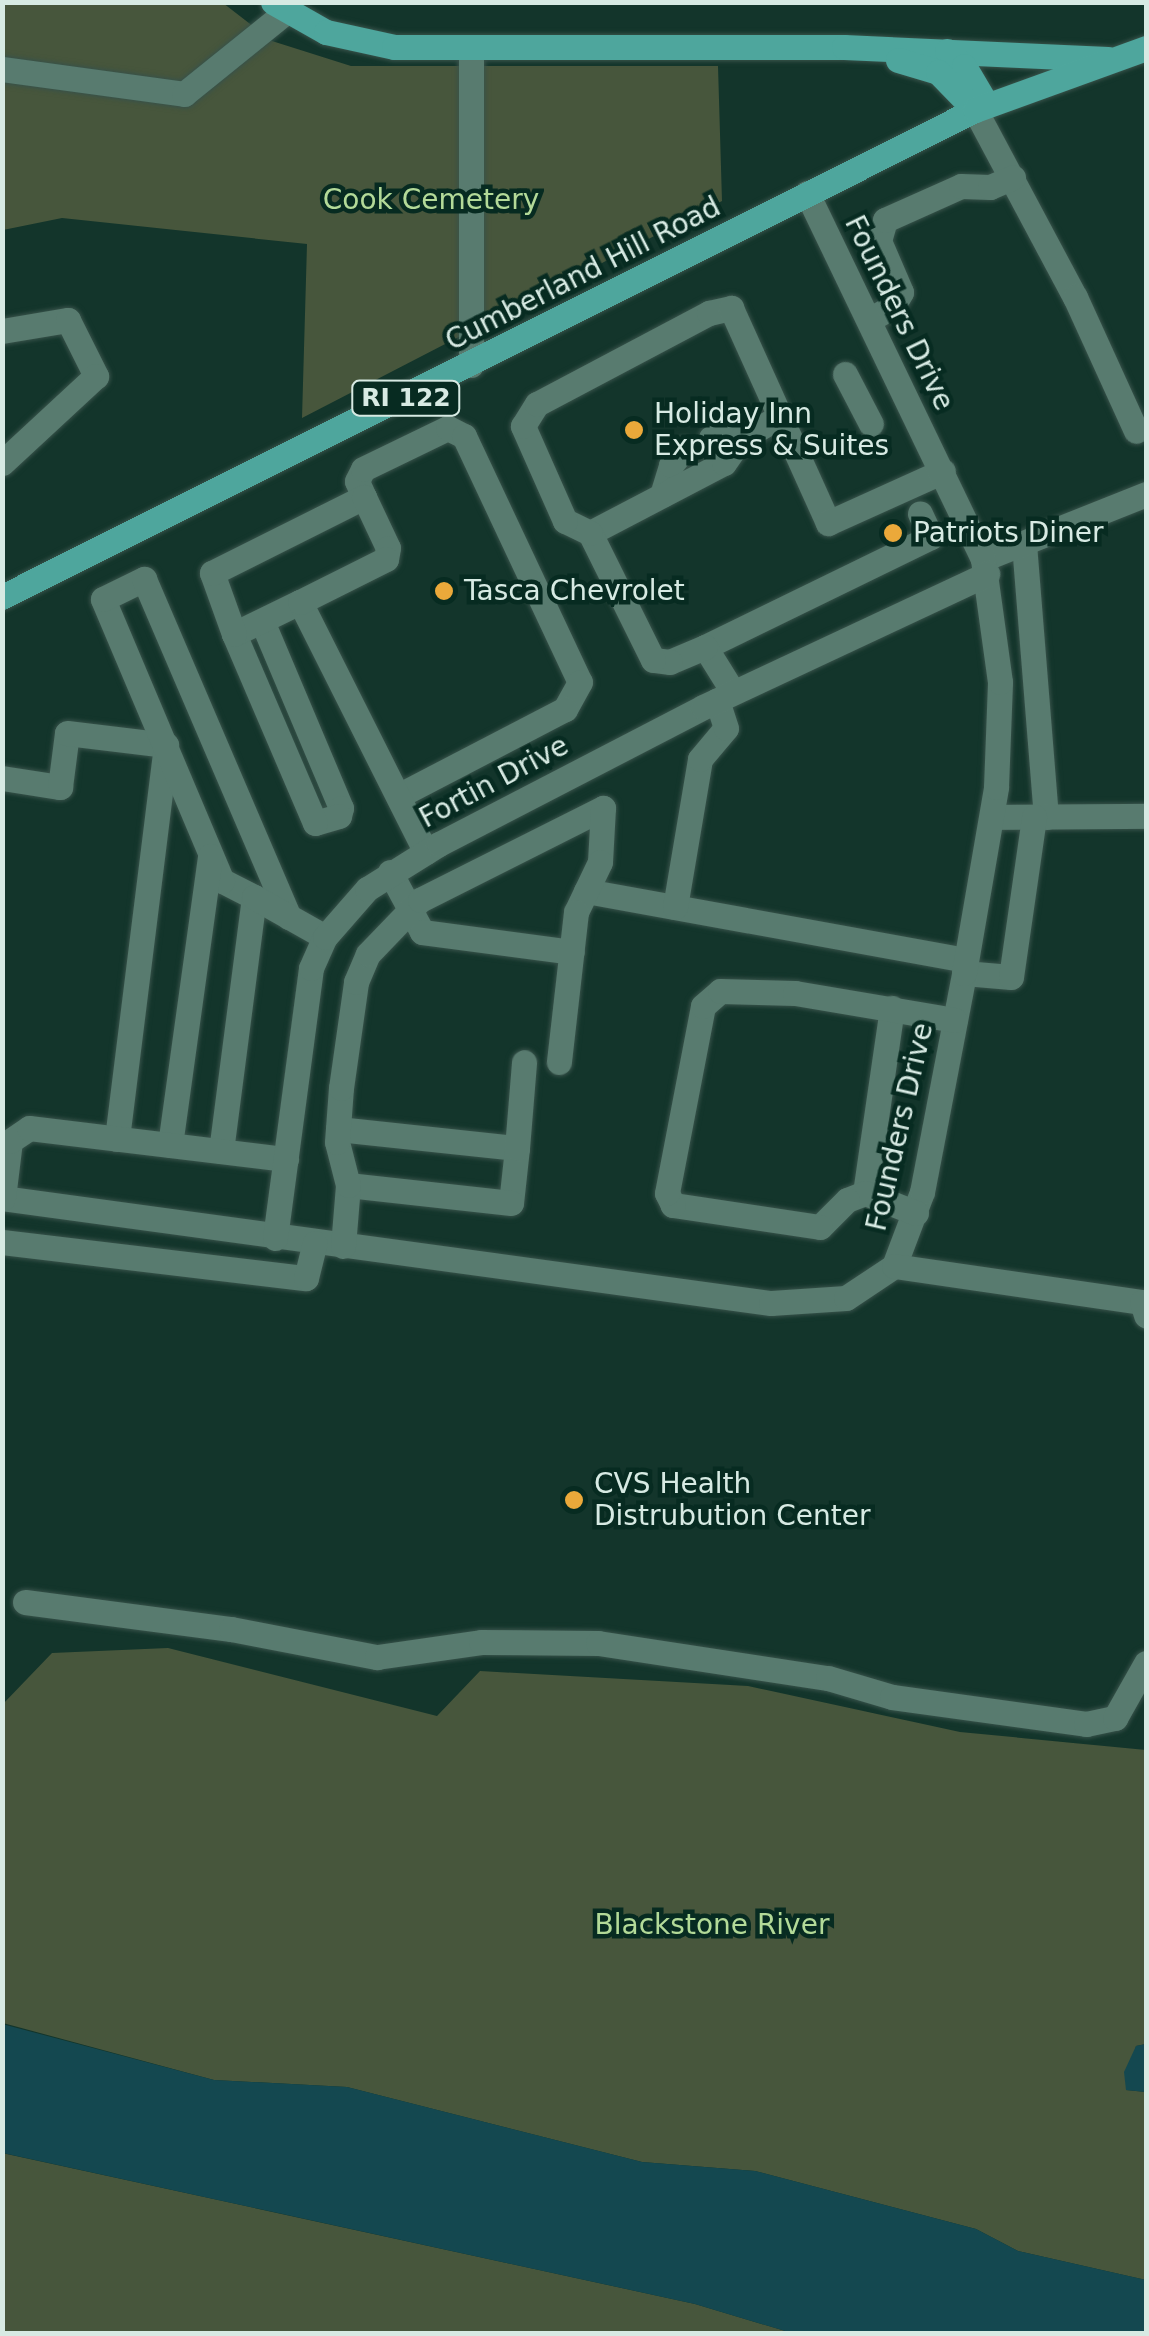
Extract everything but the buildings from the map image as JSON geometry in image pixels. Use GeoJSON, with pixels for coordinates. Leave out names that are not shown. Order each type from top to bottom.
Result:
{"type":"FeatureCollection","features":[{"type":"Feature","properties":{"kind":"main road"},"geometry":{"type":"LineString","coordinates":[[280,7],[356,42],[471,48],[844,47],[1113,60]]}},
{"type":"Feature","properties":{"kind":"main road"},"geometry":{"type":"LineString","coordinates":[[844,47],[938,72],[981,108]]}},
{"type":"Feature","properties":{"kind":"main road","name":"RI 122"},"geometry":{"type":"LineString","coordinates":[[981,108],[1146,48]]}},
{"type":"Feature","properties":{"kind":"main road"},"geometry":{"type":"LineString","coordinates":[[947,51],[964,66],[981,108]]}},
{"type":"Feature","properties":{"kind":"main road","name":"Cumberland Hill Road"},"geometry":{"type":"LineString","coordinates":[[2,596],[981,108]]}},
{"type":"Feature","properties":{"kind":"street"},"geometry":{"type":"LineString","coordinates":[[2,69],[184,94],[280,7]]}},
{"type":"Feature","properties":{"kind":"street"},"geometry":{"type":"LineString","coordinates":[[471,48],[471,365]]}},
{"type":"Feature","properties":{"kind":"street"},"geometry":{"type":"LineString","coordinates":[[981,108],[1136,431]]}},
{"type":"Feature","properties":{"kind":"street"},"geometry":{"type":"LineString","coordinates":[[869,320],[893,306],[901,292],[879,241],[885,220],[961,186],[990,188],[1013,177]]}},
{"type":"Feature","properties":{"kind":"street","name":"Founders Drive"},"geometry":{"type":"LineString","coordinates":[[3,1198],[275,1238],[796,1305],[846,1298],[894,1266],[916,1213],[965,967],[992,817],[1000,682],[985,567],[943,471],[807,193]]}},
{"type":"Feature","properties":{"kind":"street"},"geometry":{"type":"LineString","coordinates":[[920,513],[930,537],[670,662],[653,660],[590,533],[565,521],[523,426],[537,404],[709,313],[732,308],[828,523],[943,471]]}},
{"type":"Feature","properties":{"kind":"street"},"geometry":{"type":"LineString","coordinates":[[2,330],[68,320],[96,376],[2,464]]}},
{"type":"Feature","properties":{"kind":"street"},"geometry":{"type":"LineString","coordinates":[[846,374],[871,424]]}},
{"type":"Feature","properties":{"kind":"street"},"geometry":{"type":"LineString","coordinates":[[590,533],[724,463],[742,439],[780,416]]}},
{"type":"Feature","properties":{"kind":"street"},"geometry":{"type":"LineString","coordinates":[[234,634],[386,558],[388,548],[357,481],[363,469],[448,428],[464,436],[580,682],[565,709],[398,796]]}},
{"type":"Feature","properties":{"kind":"street"},"geometry":{"type":"LineString","coordinates":[[711,438],[742,439]]}},
{"type":"Feature","properties":{"kind":"street"},"geometry":{"type":"LineString","coordinates":[[662,495],[671,465],[684,449]]}},
{"type":"Feature","properties":{"kind":"street","name":"Fortin Drive"},"geometry":{"type":"LineString","coordinates":[[275,1238],[306,990],[325,937],[390,872],[1024,544],[1146,494]]}},
{"type":"Feature","properties":{"kind":"street"},"geometry":{"type":"LineString","coordinates":[[262,622],[342,808],[321,824],[234,634],[212,573],[364,497]]}},
{"type":"Feature","properties":{"kind":"street"},"geometry":{"type":"LineString","coordinates":[[586,891],[1011,977],[1040,817],[1024,544]]}},
{"type":"Feature","properties":{"kind":"street"},"geometry":{"type":"LineString","coordinates":[[289,917],[144,580],[103,598],[222,881],[325,937]]}},
{"type":"Feature","properties":{"kind":"street"},"geometry":{"type":"LineString","coordinates":[[300,602],[426,852]]}},
{"type":"Feature","properties":{"kind":"street"},"geometry":{"type":"LineString","coordinates":[[675,907],[700,759],[726,728],[725,696],[705,646]]}},
{"type":"Feature","properties":{"kind":"street"},"geometry":{"type":"LineString","coordinates":[[2,778],[60,787],[67,733],[166,745]]}},
{"type":"Feature","properties":{"kind":"street"},"geometry":{"type":"LineString","coordinates":[[117,1139],[166,745]]}},
{"type":"Feature","properties":{"kind":"street"},"geometry":{"type":"LineString","coordinates":[[343,1246],[348,1186],[338,1130],[356,982],[368,954],[410,916],[420,900],[603,808],[600,862],[586,891],[572,952],[560,1062]]}},
{"type":"Feature","properties":{"kind":"street"},"geometry":{"type":"LineString","coordinates":[[992,817],[1146,816]]}},
{"type":"Feature","properties":{"kind":"street"},"geometry":{"type":"LineString","coordinates":[[170,1145],[210,856]]}},
{"type":"Feature","properties":{"kind":"street"},"geometry":{"type":"LineString","coordinates":[[390,872],[410,916],[422,932],[438,938],[572,952]]}},
{"type":"Feature","properties":{"kind":"street"},"geometry":{"type":"LineString","coordinates":[[221,1151],[254,898]]}},
{"type":"Feature","properties":{"kind":"street"},"geometry":{"type":"LineString","coordinates":[[916,1213],[865,1193],[847,1200],[820,1227],[673,1205],[667,1193],[702,1006],[720,991],[833,997],[955,1020]]}},
{"type":"Feature","properties":{"kind":"street"},"geometry":{"type":"LineString","coordinates":[[865,1193],[892,1008]]}},
{"type":"Feature","properties":{"kind":"street"},"geometry":{"type":"LineString","coordinates":[[348,1186],[511,1203],[524,1062]]}},
{"type":"Feature","properties":{"kind":"street"},"geometry":{"type":"LineString","coordinates":[[3,1198],[6,1140],[29,1128],[286,1159]]}},
{"type":"Feature","properties":{"kind":"street"},"geometry":{"type":"LineString","coordinates":[[338,1130],[517,1148]]}},
{"type":"Feature","properties":{"kind":"street"},"geometry":{"type":"LineString","coordinates":[[122,1256],[127,1216]]}},
{"type":"Feature","properties":{"kind":"street"},"geometry":{"type":"LineString","coordinates":[[2,1242],[306,1278],[315,1243]]}},
{"type":"Feature","properties":{"kind":"street"},"geometry":{"type":"LineString","coordinates":[[894,1266],[1142,1302],[1146,1315]]}},
{"type":"Feature","properties":{"kind":"street"},"geometry":{"type":"LineString","coordinates":[[25,1602],[231,1629],[377,1657],[481,1642],[598,1643],[828,1678],[892,1698],[1086,1724],[1115,1718],[1146,1663]]}},
{"type":"Feature","properties":{"kind":"green space","name":"Cook Cemetery"},"geometry":{"type":"Polygon","coordinates":[[[2,3],[223,3],[272,41],[351,66],[718,66],[722,201],[302,418],[307,244],[62,218],[3,230],[2,3]]]}},
{"type":"Feature","properties":{"kind":"green space","name":"Blackstone River"},"geometry":{"type":"Polygon","coordinates":[[[168,1648],[437,1716],[480,1671],[748,1686],[960,1732],[1146,1750],[1146,2044],[1136,2046],[1126,2090],[1146,2092],[1146,2280],[1018,2251],[976,2229],[755,2171],[642,2162],[347,2087],[214,2080],[3,2023],[2,1705],[52,1653],[168,1648]]]}},
{"type":"Feature","properties":{"kind":"green space"},"geometry":{"type":"Polygon","coordinates":[[[2,2153],[695,2304],[792,2333],[3,2333],[2,2153]]]}},
{"type":"Feature","properties":{"kind":"water"},"geometry":{"type":"Polygon","coordinates":[[[2,2024],[214,2080],[347,2087],[642,2162],[755,2171],[976,2229],[1018,2251],[1146,2280],[1146,2333],[792,2333],[695,2304],[3,2153],[2,2024]]]}},
{"type":"Feature","properties":{"kind":"water"},"geometry":{"type":"Polygon","coordinates":[[[1146,2044],[1146,2092],[1126,2090],[1124,2072],[1136,2046],[1146,2044]]]}},
{"type":"Feature","properties":{"kind":"place","name":"Holiday Inn Express & Suites"},"geometry":{"type":"Point","coordinates":[634,430]}},
{"type":"Feature","properties":{"kind":"place","name":"Patriots Diner"},"geometry":{"type":"Point","coordinates":[893,533]}},
{"type":"Feature","properties":{"kind":"place","name":"Tasca Chevrolet"},"geometry":{"type":"Point","coordinates":[444,591]}},
{"type":"Feature","properties":{"kind":"place","name":"CVS Health Distrubution Center"},"geometry":{"type":"Point","coordinates":[574,1500]}}]}
